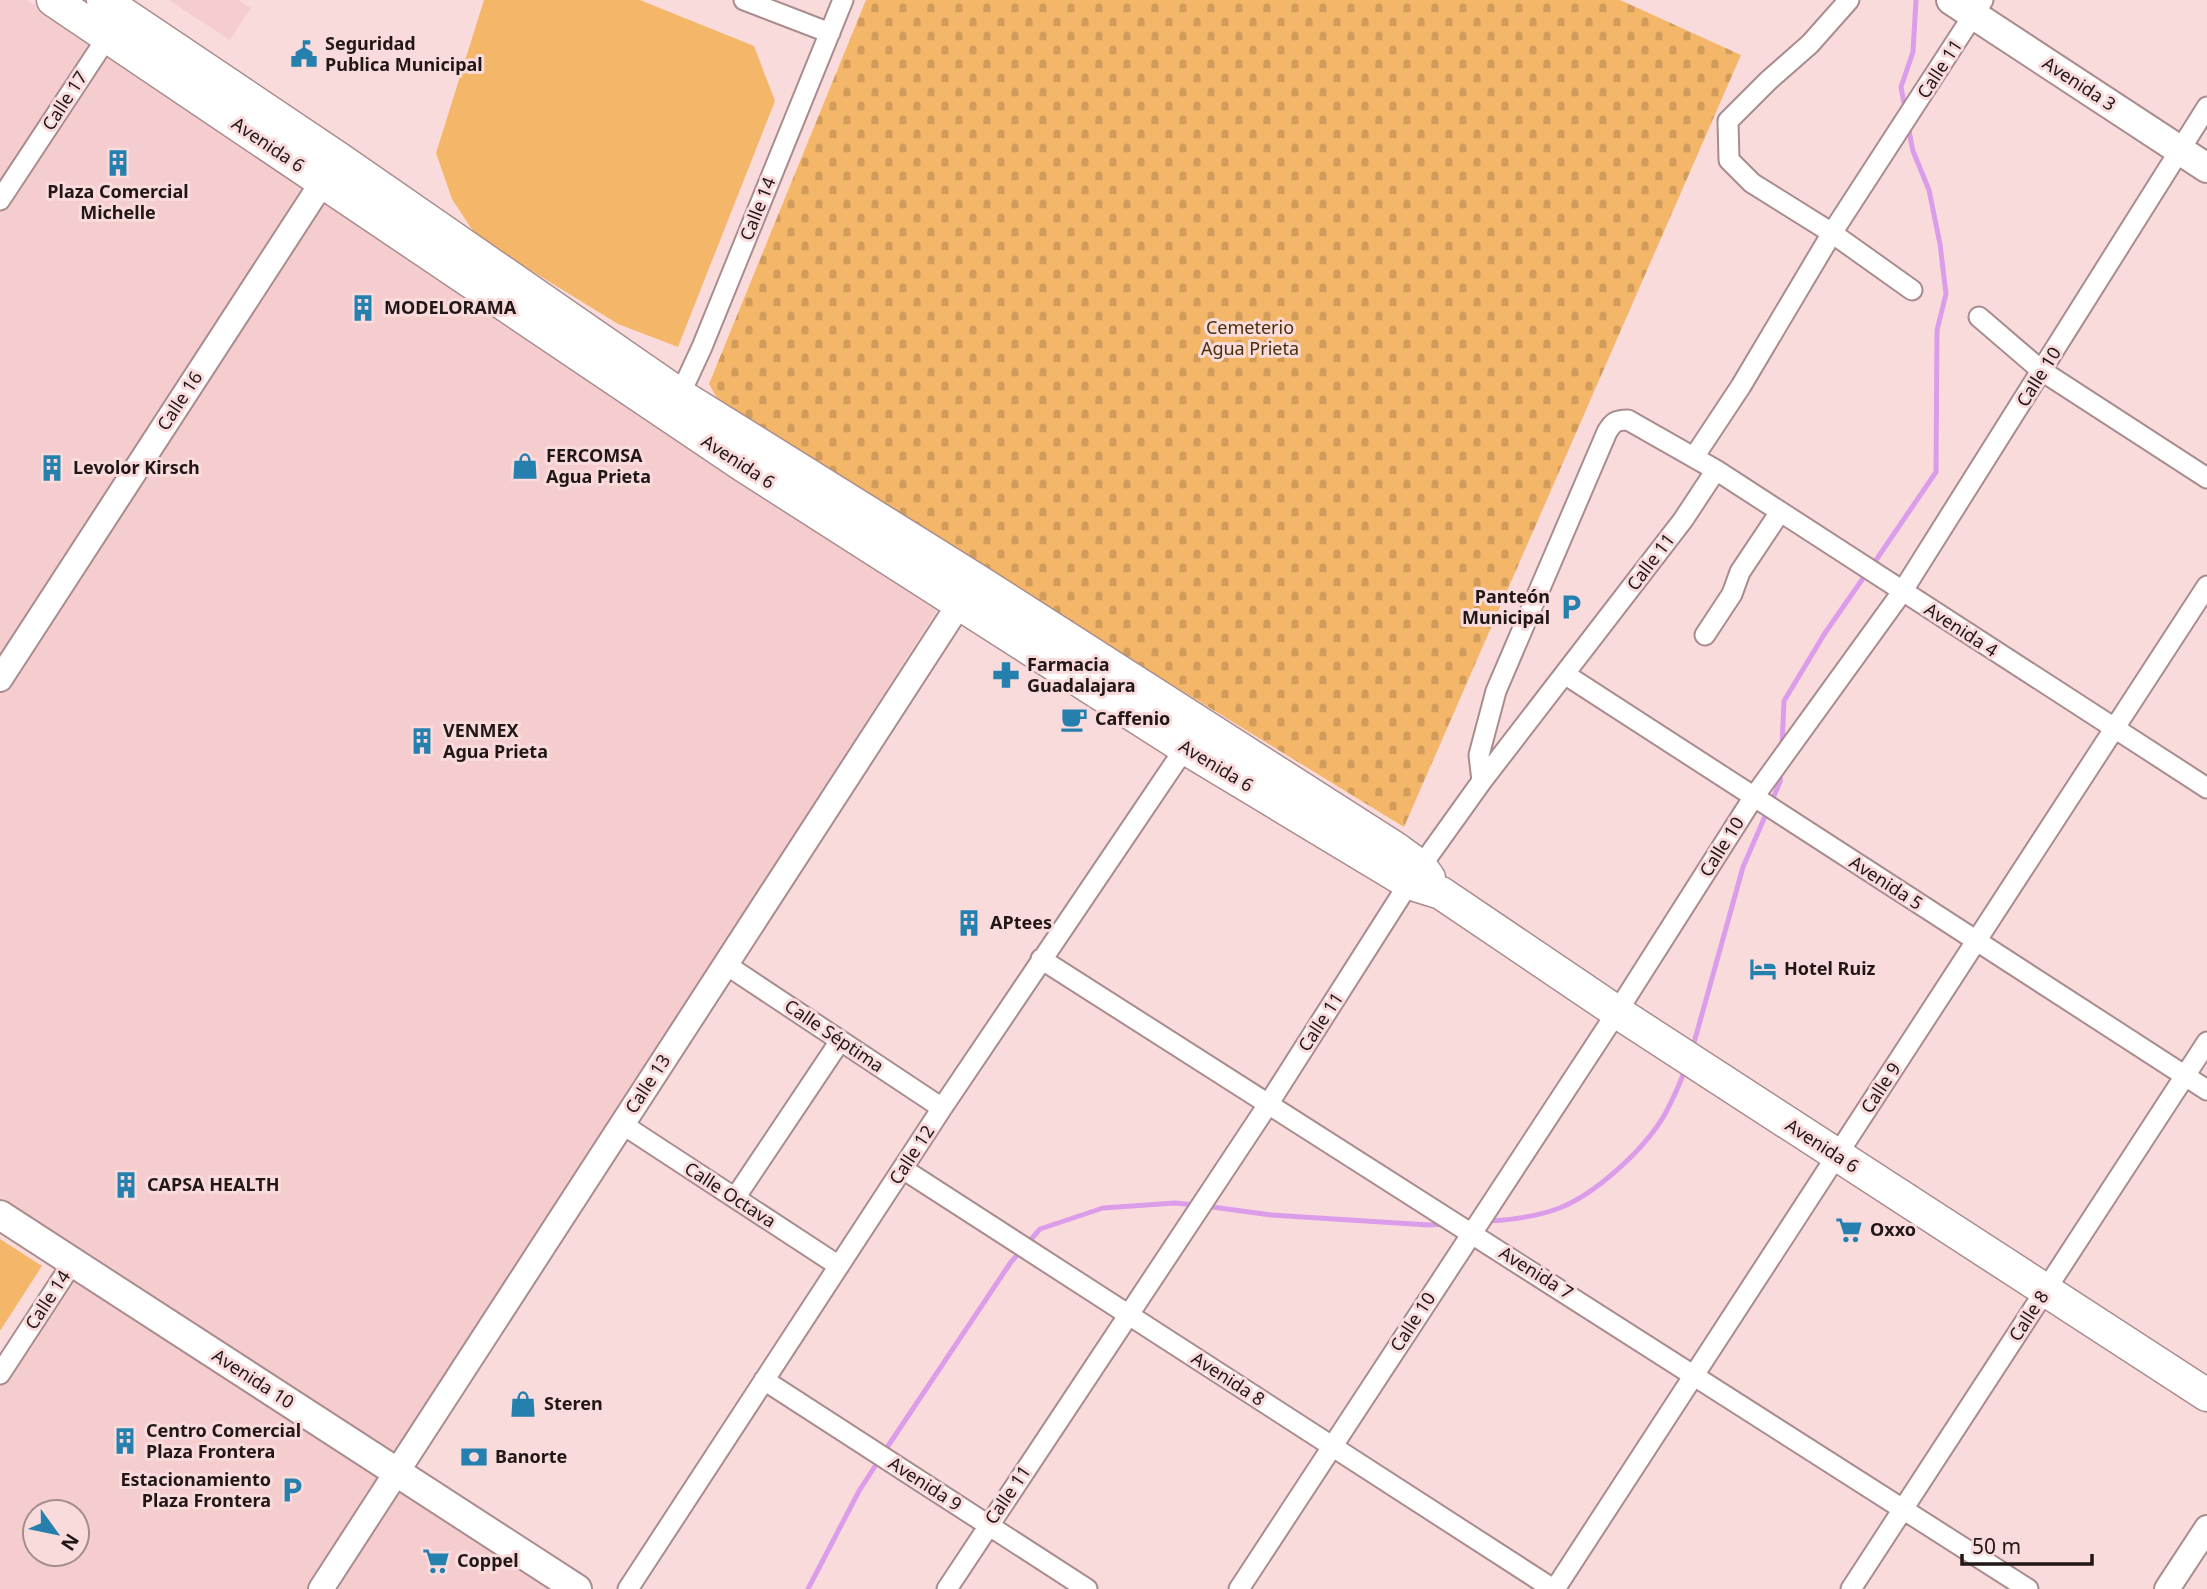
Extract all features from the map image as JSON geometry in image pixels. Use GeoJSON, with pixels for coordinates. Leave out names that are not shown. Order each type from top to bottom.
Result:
{"type":"FeatureCollection","features":[{"type":"Feature","properties":{"kind":"main road","name":"Avenida 6"},"geometry":{"type":"LineString","coordinates":[[53,0],[115,12],[330,170],[675,406],[744,466],[968,591],[1415,875],[1617,1012],[2207,1395]]}},
{"type":"Feature","properties":{"kind":"main road","name":"Avenida 3"},"geometry":{"type":"LineString","coordinates":[[1970,5],[2207,168]]}},
{"type":"Feature","properties":{"kind":"main road","name":"Avenida 10"},"geometry":{"type":"LineString","coordinates":[[0,1216],[577,1589]]}},
{"type":"Feature","properties":{"kind":"street"},"geometry":{"type":"LineString","coordinates":[[744,0],[830,33]]}},
{"type":"Feature","properties":{"kind":"street","name":"Calle 14"},"geometry":{"type":"LineString","coordinates":[[675,406],[702,347],[843,0]]}},
{"type":"Feature","properties":{"kind":"street"},"geometry":{"type":"LineString","coordinates":[[1849,0],[1810,44],[1728,121],[1729,160],[1752,183],[1832,233],[1912,290]]}},
{"type":"Feature","properties":{"kind":"street","name":"Calle 11"},"geometry":{"type":"LineString","coordinates":[[1693,457],[1741,386],[1970,5]]}},
{"type":"Feature","properties":{"kind":"street","name":"Calle 17"},"geometry":{"type":"LineString","coordinates":[[0,200],[115,12]]}},
{"type":"Feature","properties":{"kind":"street","name":"Calle 10"},"geometry":{"type":"LineString","coordinates":[[1239,1589],[1617,1012],[1754,797],[1898,589],[2042,371],[2207,107]]}},
{"type":"Feature","properties":{"kind":"street","name":"Calle 16"},"geometry":{"type":"LineString","coordinates":[[0,679],[330,170]]}},
{"type":"Feature","properties":{"kind":"street"},"geometry":{"type":"LineString","coordinates":[[1979,317],[2042,371],[2207,478]]}},
{"type":"Feature","properties":{"kind":"street","name":"Avenida 4"},"geometry":{"type":"LineString","coordinates":[[1482,781],[1479,755],[1496,691],[1606,432],[1612,423],[1628,420],[1716,470],[2207,788]]}},
{"type":"Feature","properties":{"kind":"street","name":"Calle 11"},"geometry":{"type":"LineString","coordinates":[[947,1589],[1269,1103],[1415,875],[1482,781],[1683,520],[1716,470]]}},
{"type":"Feature","properties":{"kind":"street"},"geometry":{"type":"LineString","coordinates":[[1705,635],[1732,594],[1740,572],[1780,512]]}},
{"type":"Feature","properties":{"kind":"street","name":"Calle 9"},"geometry":{"type":"LineString","coordinates":[[1554,1589],[2207,586]]}},
{"type":"Feature","properties":{"kind":"street","name":"Calle 13"},"geometry":{"type":"LineString","coordinates":[[320,1589],[968,591]]}},
{"type":"Feature","properties":{"kind":"street","name":"Avenida 5"},"geometry":{"type":"LineString","coordinates":[[1566,675],[2207,1090]]}},
{"type":"Feature","properties":{"kind":"street","name":"Calle 12"},"geometry":{"type":"LineString","coordinates":[[628,1589],[1190,734]]}},
{"type":"Feature","properties":{"kind":"street","name":"Avenida 7"},"geometry":{"type":"LineString","coordinates":[[1041,959],[2028,1589]]}},
{"type":"Feature","properties":{"kind":"street","name":"Calle Séptima"},"geometry":{"type":"LineString","coordinates":[[725,964],[942,1108]]}},
{"type":"Feature","properties":{"kind":"street"},"geometry":{"type":"LineString","coordinates":[[735,1198],[840,1041]]}},
{"type":"Feature","properties":{"kind":"street","name":"Calle 8"},"geometry":{"type":"LineString","coordinates":[[1851,1589],[2207,1042]]}},
{"type":"Feature","properties":{"kind":"street","name":"Calle Octava"},"geometry":{"type":"LineString","coordinates":[[622,1124],[839,1266]]}},
{"type":"Feature","properties":{"kind":"street","name":"Avenida 8"},"geometry":{"type":"LineString","coordinates":[[903,1169],[1554,1589]]}},
{"type":"Feature","properties":{"kind":"street","name":"Calle 14"},"geometry":{"type":"LineString","coordinates":[[0,1374],[73,1262]]}},
{"type":"Feature","properties":{"kind":"street","name":"Avenida 9"},"geometry":{"type":"LineString","coordinates":[[764,1380],[1087,1589]]}},
{"type":"Feature","properties":{"kind":"street"},"geometry":{"type":"LineString","coordinates":[[2167,1589],[2207,1528]]}},
{"type":"Feature","properties":{"kind":"shaded area"},"geometry":{"type":"Polygon","coordinates":[[[0,0],[27,0],[941,604],[398,1458],[0,1202],[0,0]]]}},
{"type":"Feature","properties":{"kind":"shaded area"},"geometry":{"type":"Polygon","coordinates":[[[171,0],[238,0],[251,8],[230,40],[171,0]]]}},
{"type":"Feature","properties":{"kind":"shaded area"},"geometry":{"type":"Polygon","coordinates":[[[73,1262],[577,1589],[0,1589],[0,1374],[73,1262]]]}},
{"type":"Feature","properties":{"kind":"green space"},"geometry":{"type":"Polygon","coordinates":[[[484,0],[640,0],[754,46],[775,101],[678,347],[618,324],[477,237],[452,199],[436,153],[484,0]]]}},
{"type":"Feature","properties":{"kind":"green space","name":"Cemeterio Agua Prieta"},"geometry":{"type":"Polygon","coordinates":[[[866,0],[1620,0],[1741,55],[1404,827],[724,410],[709,384],[866,0]]]}},
{"type":"Feature","properties":{"kind":"green space"},"geometry":{"type":"Polygon","coordinates":[[[0,1239],[42,1266],[0,1331],[0,1239]]]}},
{"type":"Feature","properties":{"kind":"waterway"},"geometry":{"type":"LineString","coordinates":[[1905,109],[1901,87],[1913,52],[1916,0]]}},
{"type":"Feature","properties":{"kind":"waterway"},"geometry":{"type":"LineString","coordinates":[[1872,566],[1936,472],[1937,330],[1946,294],[1940,244],[1929,190],[1913,151],[1908,126]]}},
{"type":"Feature","properties":{"kind":"waterway"},"geometry":{"type":"LineString","coordinates":[[1782,746],[1784,701],[1825,633],[1866,574]]}},
{"type":"Feature","properties":{"kind":"waterway"},"geometry":{"type":"LineString","coordinates":[[1692,1050],[1743,867],[1780,782],[1781,770]]}},
{"type":"Feature","properties":{"kind":"waterway"},"geometry":{"type":"LineString","coordinates":[[1487,1221],[1522,1218],[1557,1209],[1603,1182],[1632,1156],[1656,1128],[1671,1103],[1685,1069]]}},
{"type":"Feature","properties":{"kind":"waterway"},"geometry":{"type":"LineString","coordinates":[[1027,1244],[1040,1229],[1103,1208],[1175,1203],[1195,1205]]}},
{"type":"Feature","properties":{"kind":"waterway"},"geometry":{"type":"LineString","coordinates":[[1205,1206],[1271,1215],[1446,1224]]}},
{"type":"Feature","properties":{"kind":"waterway"},"geometry":{"type":"LineString","coordinates":[[884,1452],[1020,1252]]}},
{"type":"Feature","properties":{"kind":"waterway"},"geometry":{"type":"LineString","coordinates":[[808,1589],[859,1491],[879,1460]]}},
{"type":"Feature","properties":{"kind":"place","name":"Seguridad Publica Municipal"},"geometry":{"type":"Point","coordinates":[304,54]}},
{"type":"Feature","properties":{"kind":"place","name":"Plaza Comercial Michelle"},"geometry":{"type":"Point","coordinates":[118,163]}},
{"type":"Feature","properties":{"kind":"place","name":"MODELORAMA"},"geometry":{"type":"Point","coordinates":[363,308]}},
{"type":"Feature","properties":{"kind":"place","name":"FERCOMSA Agua Prieta"},"geometry":{"type":"Point","coordinates":[525,466]}},
{"type":"Feature","properties":{"kind":"place","name":"Levolor Kirsch"},"geometry":{"type":"Point","coordinates":[52,468]}},
{"type":"Feature","properties":{"kind":"place","name":"Panteón Municipal"},"geometry":{"type":"Point","coordinates":[1571,607]}},
{"type":"Feature","properties":{"kind":"place","name":"Farmacia Guadalajara"},"geometry":{"type":"Point","coordinates":[1006,675]}},
{"type":"Feature","properties":{"kind":"place","name":"Caffenio"},"geometry":{"type":"Point","coordinates":[1074,719]}},
{"type":"Feature","properties":{"kind":"place","name":"VENMEX Agua Prieta"},"geometry":{"type":"Point","coordinates":[422,741]}},
{"type":"Feature","properties":{"kind":"place","name":"APtees"},"geometry":{"type":"Point","coordinates":[969,923]}},
{"type":"Feature","properties":{"kind":"place","name":"Hotel Ruiz"},"geometry":{"type":"Point","coordinates":[1763,969]}},
{"type":"Feature","properties":{"kind":"place","name":"CAPSA HEALTH"},"geometry":{"type":"Point","coordinates":[126,1185]}},
{"type":"Feature","properties":{"kind":"place","name":"Oxxo"},"geometry":{"type":"Point","coordinates":[1849,1230]}},
{"type":"Feature","properties":{"kind":"place","name":"Steren"},"geometry":{"type":"Point","coordinates":[523,1404]}},
{"type":"Feature","properties":{"kind":"place","name":"Centro Comercial Plaza Frontera"},"geometry":{"type":"Point","coordinates":[125,1441]}},
{"type":"Feature","properties":{"kind":"place","name":"Banorte"},"geometry":{"type":"Point","coordinates":[474,1457]}},
{"type":"Feature","properties":{"kind":"place","name":"Estacionamiento Plaza Frontera"},"geometry":{"type":"Point","coordinates":[292,1490]}},
{"type":"Feature","properties":{"kind":"place","name":"Coppel"},"geometry":{"type":"Point","coordinates":[436,1561]}}]}
